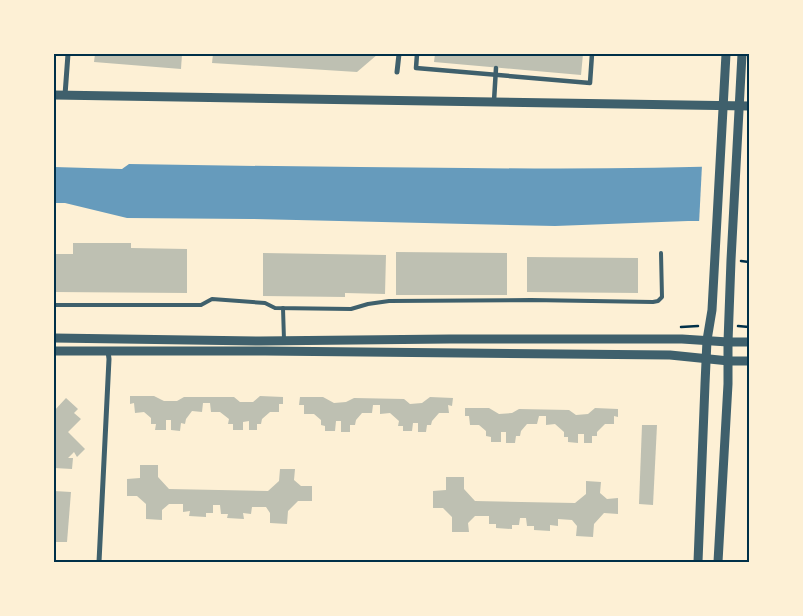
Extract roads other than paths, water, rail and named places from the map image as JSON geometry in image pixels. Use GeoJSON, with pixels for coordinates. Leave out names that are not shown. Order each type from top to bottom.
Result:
{"type":"FeatureCollection","features":[{"type":"Feature","properties":{"kind":"street"},"geometry":{"type":"LineString","coordinates":[[65,95],[68,54]]}},
{"type":"Feature","properties":{"kind":"street"},"geometry":{"type":"LineString","coordinates":[[397,72],[398,54]]}},
{"type":"Feature","properties":{"kind":"street"},"geometry":{"type":"LineString","coordinates":[[417,54],[416,68],[590,83],[592,54]]}},
{"type":"Feature","properties":{"kind":"street"},"geometry":{"type":"LineString","coordinates":[[698,562],[707,340],[712,310],[726,54]]}},
{"type":"Feature","properties":{"kind":"street"},"geometry":{"type":"LineString","coordinates":[[718,562],[729,361],[732,232],[742,54]]}},
{"type":"Feature","properties":{"kind":"street"},"geometry":{"type":"LineString","coordinates":[[494,102],[496,68]]}},
{"type":"Feature","properties":{"kind":"street"},"geometry":{"type":"LineString","coordinates":[[54,95],[749,106]]}},
{"type":"Feature","properties":{"kind":"street"},"geometry":{"type":"LineString","coordinates":[[54,338],[284,340],[682,339],[749,342]]}},
{"type":"Feature","properties":{"kind":"street"},"geometry":{"type":"LineString","coordinates":[[54,351],[670,355],[729,361],[749,361]]}},
{"type":"Feature","properties":{"kind":"street"},"geometry":{"type":"LineString","coordinates":[[99,562],[108,351]]}},
{"type":"Feature","properties":{"kind":"lane"},"geometry":{"type":"LineString","coordinates":[[54,305],[201,306],[212,299],[266,303],[275,308],[351,309],[389,300],[658,301],[662,296],[661,254]]}},
{"type":"Feature","properties":{"kind":"lane"},"geometry":{"type":"LineString","coordinates":[[283,308],[284,340]]}},
{"type":"Feature","properties":{"kind":"water"},"geometry":{"type":"Polygon","coordinates":[[[129,164],[537,169],[749,165],[749,221],[688,221],[555,226],[127,218],[65,203],[54,203],[54,167],[122,169],[129,164]]]}}]}
